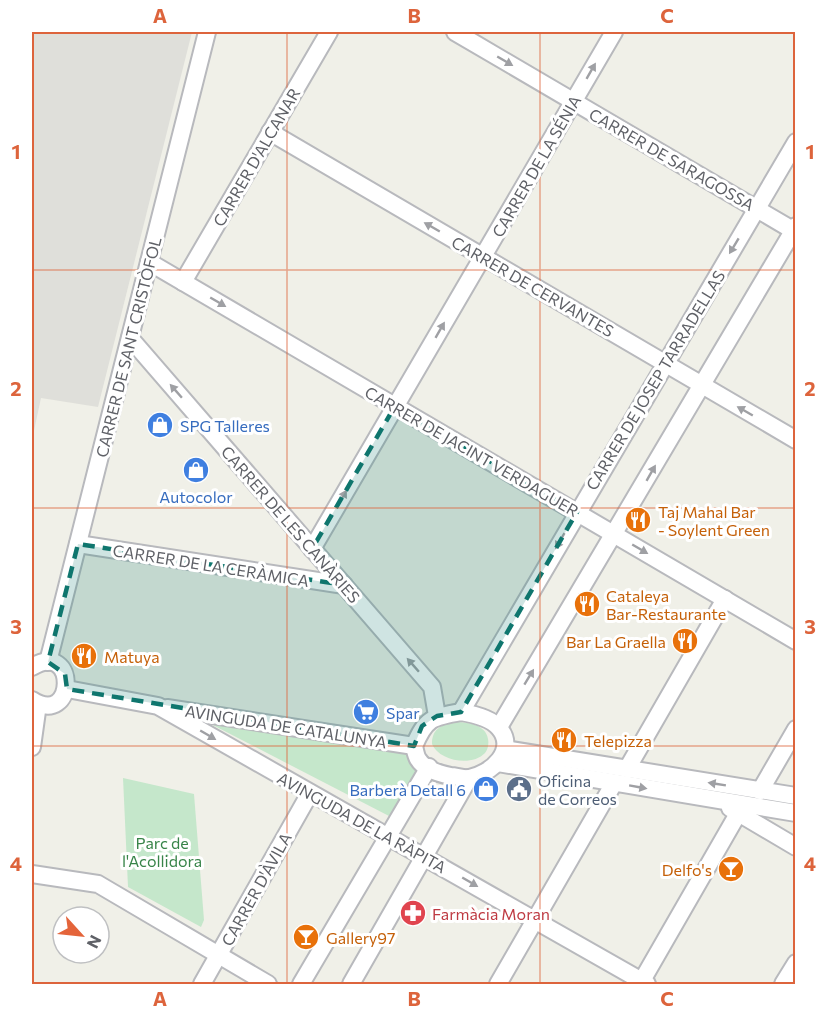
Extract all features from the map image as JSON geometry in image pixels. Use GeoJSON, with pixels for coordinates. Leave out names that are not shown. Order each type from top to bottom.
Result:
{"type":"FeatureCollection","features":[{"type":"Feature","properties":{"kind":"street","name":"CARRER DE SANT CRISTÒFOL"},"geometry":{"type":"LineString","coordinates":[[48,662],[207,32]]}},
{"type":"Feature","properties":{"kind":"street","name":"CARRER D'ALCANAR"},"geometry":{"type":"LineString","coordinates":[[183,282],[329,32]]}},
{"type":"Feature","properties":{"kind":"street","name":"CARRER DE SARAGOSSA"},"geometry":{"type":"LineString","coordinates":[[454,32],[795,230]]}},
{"type":"Feature","properties":{"kind":"street","name":"CARRER DE LA SÉNIA"},"geometry":{"type":"LineString","coordinates":[[312,549],[614,32]]}},
{"type":"Feature","properties":{"kind":"street","name":"CARRER DE CERVANTES"},"geometry":{"type":"LineString","coordinates":[[270,132],[795,440]]}},
{"type":"Feature","properties":{"kind":"street","name":"CARRER DE JOSEP TARRADELLAS"},"geometry":{"type":"LineString","coordinates":[[461,712],[795,142]]}},
{"type":"Feature","properties":{"kind":"street"},"geometry":{"type":"LineString","coordinates":[[499,727],[795,230]]}},
{"type":"Feature","properties":{"kind":"street","name":"CARRER DE JACINT VERDAGUER"},"geometry":{"type":"LineString","coordinates":[[149,262],[795,641]]}},
{"type":"Feature","properties":{"kind":"street","name":"CARRER DE LES CANÀRIES"},"geometry":{"type":"LineString","coordinates":[[130,338],[432,687],[437,716]]}},
{"type":"Feature","properties":{"kind":"street","name":"CARRER DE LA CERÀMICA"},"geometry":{"type":"LineString","coordinates":[[78,544],[344,585]]}},
{"type":"Feature","properties":{"kind":"street"},"geometry":{"type":"LineString","coordinates":[[627,769],[725,599]]}},
{"type":"Feature","properties":{"kind":"street"},"geometry":{"type":"LineString","coordinates":[[32,667],[39,662],[48,662],[61,668],[65,674],[67,689],[64,695],[52,704],[35,702],[32,747]]}},
{"type":"Feature","properties":{"kind":"street","name":"AVINGUDA DE LA RÀPITA"},"geometry":{"type":"LineString","coordinates":[[67,689],[158,706],[643,983]]}},
{"type":"Feature","properties":{"kind":"street","name":"AVINGUDA DE CATALUNYA"},"geometry":{"type":"LineString","coordinates":[[158,706],[414,746]]}},
{"type":"Feature","properties":{"kind":"street"},"geometry":{"type":"LineString","coordinates":[[469,778],[439,774],[419,760],[414,746],[422,726],[437,716],[461,712],[478,715],[499,727],[506,742],[502,756]]}},
{"type":"Feature","properties":{"kind":"street"},"geometry":{"type":"LineString","coordinates":[[760,790],[795,729]]}},
{"type":"Feature","properties":{"kind":"street"},"geometry":{"type":"LineString","coordinates":[[502,756],[614,783],[716,801],[740,809],[795,813]]}},
{"type":"Feature","properties":{"kind":"street"},"geometry":{"type":"LineString","coordinates":[[351,984],[469,778],[502,756],[627,769],[795,796]]}},
{"type":"Feature","properties":{"kind":"street"},"geometry":{"type":"LineString","coordinates":[[301,984],[429,767]]}},
{"type":"Feature","properties":{"kind":"street"},"geometry":{"type":"LineString","coordinates":[[498,984],[614,783]]}},
{"type":"Feature","properties":{"kind":"street","name":"CARRER D'ÀVILA"},"geometry":{"type":"LineString","coordinates":[[202,984],[310,793]]}},
{"type":"Feature","properties":{"kind":"street"},"geometry":{"type":"LineString","coordinates":[[740,809],[795,847]]}},
{"type":"Feature","properties":{"kind":"street"},"geometry":{"type":"LineString","coordinates":[[643,983],[740,809]]}},
{"type":"Feature","properties":{"kind":"street"},"geometry":{"type":"LineString","coordinates":[[32,874],[98,884],[268,984]]}},
{"type":"Feature","properties":{"kind":"street"},"geometry":{"type":"LineString","coordinates":[[783,984],[795,963]]}},
{"type":"Feature","properties":{"kind":"highlighted area"},"geometry":{"type":"Polygon","coordinates":[[[395,406],[577,512],[461,712],[437,716],[422,726],[414,746],[67,689],[65,674],[48,662],[78,544],[344,585],[312,549],[395,406]]]}},
{"type":"Feature","properties":{"kind":"shaded area"},"geometry":{"type":"Polygon","coordinates":[[[32,32],[192,32],[98,407],[41,398],[32,440],[32,32]]]}},
{"type":"Feature","properties":{"kind":"green space"},"geometry":{"type":"Polygon","coordinates":[[[203,720],[406,751],[417,774],[389,816],[203,720]]]}},
{"type":"Feature","properties":{"kind":"green space"},"geometry":{"type":"Polygon","coordinates":[[[454,722],[470,723],[484,730],[488,741],[485,753],[472,760],[464,761],[448,758],[436,750],[432,739],[436,731],[441,726],[454,722]]]}},
{"type":"Feature","properties":{"kind":"green space","name":"Parc de l'Acollidora"},"geometry":{"type":"Polygon","coordinates":[[[123,778],[194,794],[204,920],[201,927],[128,887],[123,778]]]}},
{"type":"Feature","properties":{"kind":"place","name":"SPG Talleres"},"geometry":{"type":"Point","coordinates":[160,425]}},
{"type":"Feature","properties":{"kind":"place","name":"Autocolor"},"geometry":{"type":"Point","coordinates":[196,470]}},
{"type":"Feature","properties":{"kind":"place","name":"Taj Mahal Bar - Soylent Green"},"geometry":{"type":"Point","coordinates":[638,520]}},
{"type":"Feature","properties":{"kind":"place","name":"Cataleya Bar-Restaurante"},"geometry":{"type":"Point","coordinates":[587,604]}},
{"type":"Feature","properties":{"kind":"place","name":"Bar La Graella"},"geometry":{"type":"Point","coordinates":[685,641]}},
{"type":"Feature","properties":{"kind":"place","name":"Matuya"},"geometry":{"type":"Point","coordinates":[84,656]}},
{"type":"Feature","properties":{"kind":"place","name":"Spar"},"geometry":{"type":"Point","coordinates":[366,712]}},
{"type":"Feature","properties":{"kind":"place","name":"Telepizza"},"geometry":{"type":"Point","coordinates":[564,740]}},
{"type":"Feature","properties":{"kind":"place","name":"Barberà Detall 6"},"geometry":{"type":"Point","coordinates":[486,789]}},
{"type":"Feature","properties":{"kind":"place","name":"Oficina de Correos"},"geometry":{"type":"Point","coordinates":[519,789]}},
{"type":"Feature","properties":{"kind":"place","name":"Delfo's"},"geometry":{"type":"Point","coordinates":[731,869]}},
{"type":"Feature","properties":{"kind":"place","name":"Farmàcia Moran"},"geometry":{"type":"Point","coordinates":[413,913]}},
{"type":"Feature","properties":{"kind":"place","name":"Gallery97"},"geometry":{"type":"Point","coordinates":[306,937]}}]}
